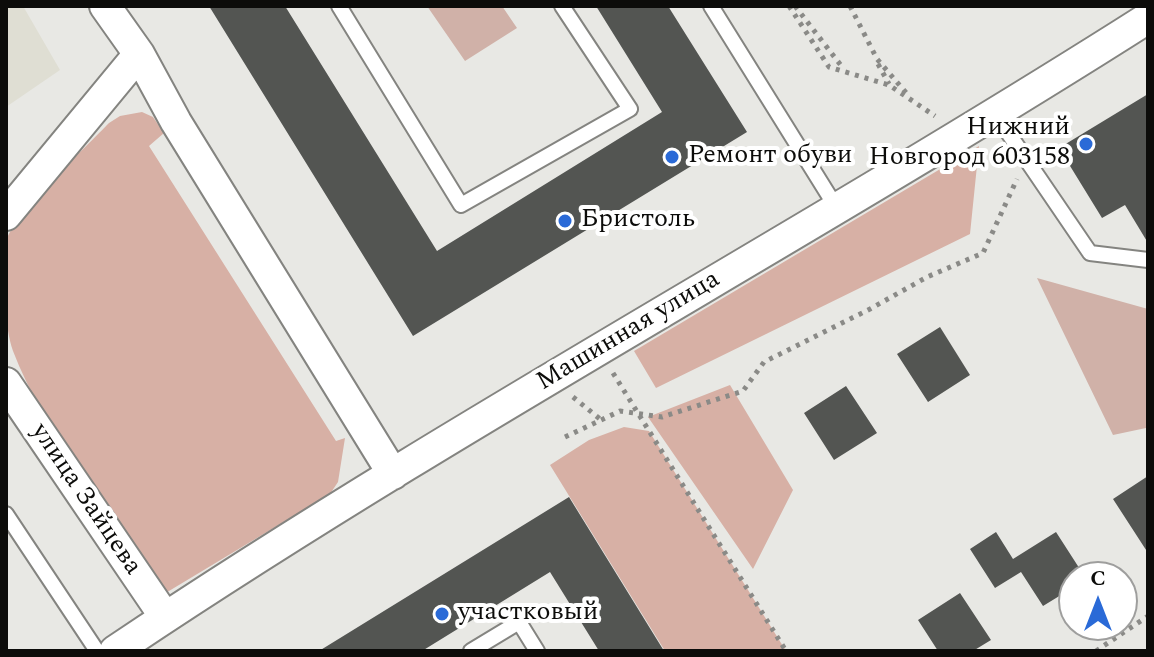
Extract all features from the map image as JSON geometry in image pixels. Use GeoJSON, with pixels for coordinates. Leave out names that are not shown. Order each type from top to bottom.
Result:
{"type":"FeatureCollection","features":[{"type":"Feature","properties":{"kind":"street"},"geometry":{"type":"LineString","coordinates":[[116,11],[176,122],[393,474]]}},
{"type":"Feature","properties":{"kind":"street","name":"Машинная улица"},"geometry":{"type":"LineString","coordinates":[[115,651],[393,474],[836,207],[953,126],[996,115],[1148,18]]}},
{"type":"Feature","properties":{"kind":"street"},"geometry":{"type":"LineString","coordinates":[[6,215],[139,54]]}},
{"type":"Feature","properties":{"kind":"street","name":"улица Зайцева"},"geometry":{"type":"LineString","coordinates":[[6,383],[165,617]]}},
{"type":"Feature","properties":{"kind":"lane"},"geometry":{"type":"LineString","coordinates":[[339,6],[461,205],[630,109],[562,6]]}},
{"type":"Feature","properties":{"kind":"lane"},"geometry":{"type":"LineString","coordinates":[[711,6],[836,207]]}},
{"type":"Feature","properties":{"kind":"lane"},"geometry":{"type":"LineString","coordinates":[[996,115],[1090,253],[1148,260]]}},
{"type":"Feature","properties":{"kind":"lane"},"geometry":{"type":"LineString","coordinates":[[6,514],[97,651]]}},
{"type":"Feature","properties":{"kind":"lane"},"geometry":{"type":"LineString","coordinates":[[471,651],[519,622],[537,651]]}},
{"type":"Feature","properties":{"kind":"path"},"geometry":{"type":"LineString","coordinates":[[792,6],[829,67],[889,85],[953,126]]}},
{"type":"Feature","properties":{"kind":"path"},"geometry":{"type":"LineString","coordinates":[[792,6],[843,68],[913,99],[953,126]]}},
{"type":"Feature","properties":{"kind":"path"},"geometry":{"type":"LineString","coordinates":[[848,6],[889,85]]}},
{"type":"Feature","properties":{"kind":"path"},"geometry":{"type":"LineString","coordinates":[[848,6],[877,59],[913,99]]}},
{"type":"Feature","properties":{"kind":"path"},"geometry":{"type":"LineString","coordinates":[[565,437],[620,411],[662,417],[743,391],[764,362],[927,277],[983,253],[1026,160]]}},
{"type":"Feature","properties":{"kind":"path"},"geometry":{"type":"LineString","coordinates":[[599,350],[786,651]]}},
{"type":"Feature","properties":{"kind":"path"},"geometry":{"type":"LineString","coordinates":[[1096,651],[1148,616]]}},
{"type":"Feature","properties":{"kind":"shaded area"},"geometry":{"type":"Polygon","coordinates":[[[6,6],[23,6],[60,70],[6,107],[6,6]]]}},
{"type":"Feature","properties":{"kind":"shaded area"},"geometry":{"type":"Polygon","coordinates":[[[427,6],[502,6],[517,28],[465,61],[427,6]]]}},
{"type":"Feature","properties":{"kind":"shaded area"},"geometry":{"type":"Polygon","coordinates":[[[142,112],[153,117],[164,133],[149,146],[336,441],[345,438],[338,482],[330,494],[164,594],[82,476],[42,412],[13,351],[4,297],[6,242],[21,216],[109,123],[120,116],[142,112]]]}},
{"type":"Feature","properties":{"kind":"shaded area"},"geometry":{"type":"Polygon","coordinates":[[[979,146],[970,234],[656,388],[634,351],[979,146]]]}},
{"type":"Feature","properties":{"kind":"shaded area"},"geometry":{"type":"Polygon","coordinates":[[[1037,278],[1148,309],[1146,428],[1113,435],[1037,278]]]}},
{"type":"Feature","properties":{"kind":"shaded area"},"geometry":{"type":"Polygon","coordinates":[[[730,385],[793,490],[753,569],[648,417],[730,385]]]}},
{"type":"Feature","properties":{"kind":"shaded area"},"geometry":{"type":"Polygon","coordinates":[[[624,427],[649,431],[786,651],[665,651],[550,465],[589,440],[624,427]]]}},
{"type":"Feature","properties":{"kind":"building"},"geometry":{"type":"Polygon","coordinates":[[[209,6],[285,6],[437,251],[662,112],[596,6],[668,6],[747,132],[413,336],[209,6]]]}},
{"type":"Feature","properties":{"kind":"building"},"geometry":{"type":"Polygon","coordinates":[[[1148,94],[1148,243],[1125,205],[1102,218],[1059,148],[1148,94]]]}},
{"type":"Feature","properties":{"kind":"building"},"geometry":{"type":"Polygon","coordinates":[[[940,327],[970,375],[928,402],[897,354],[940,327]]]}},
{"type":"Feature","properties":{"kind":"building"},"geometry":{"type":"Polygon","coordinates":[[[846,386],[877,433],[834,460],[804,413],[846,386]]]}},
{"type":"Feature","properties":{"kind":"building"},"geometry":{"type":"Polygon","coordinates":[[[1148,476],[1148,553],[1113,499],[1148,476]]]}},
{"type":"Feature","properties":{"kind":"building"},"geometry":{"type":"Polygon","coordinates":[[[569,497],[664,651],[599,651],[550,572],[422,651],[319,651],[569,497]]]}},
{"type":"Feature","properties":{"kind":"building"},"geometry":{"type":"Polygon","coordinates":[[[996,532],[1013,559],[1056,532],[1075,561],[1058,561],[1058,597],[1043,606],[1021,572],[995,588],[970,549],[996,532]]]}},
{"type":"Feature","properties":{"kind":"building"},"geometry":{"type":"Polygon","coordinates":[[[960,593],[991,640],[973,651],[938,651],[918,620],[960,593]]]}},
{"type":"Feature","properties":{"kind":"place","name":"Нижний Новгород 603158"},"geometry":{"type":"Point","coordinates":[1086,144]}},
{"type":"Feature","properties":{"kind":"place","name":"Ремонт обуви"},"geometry":{"type":"Point","coordinates":[672,157]}},
{"type":"Feature","properties":{"kind":"place","name":"Бристоль"},"geometry":{"type":"Point","coordinates":[565,221]}},
{"type":"Feature","properties":{"kind":"place","name":"участковый"},"geometry":{"type":"Point","coordinates":[442,614]}}]}
